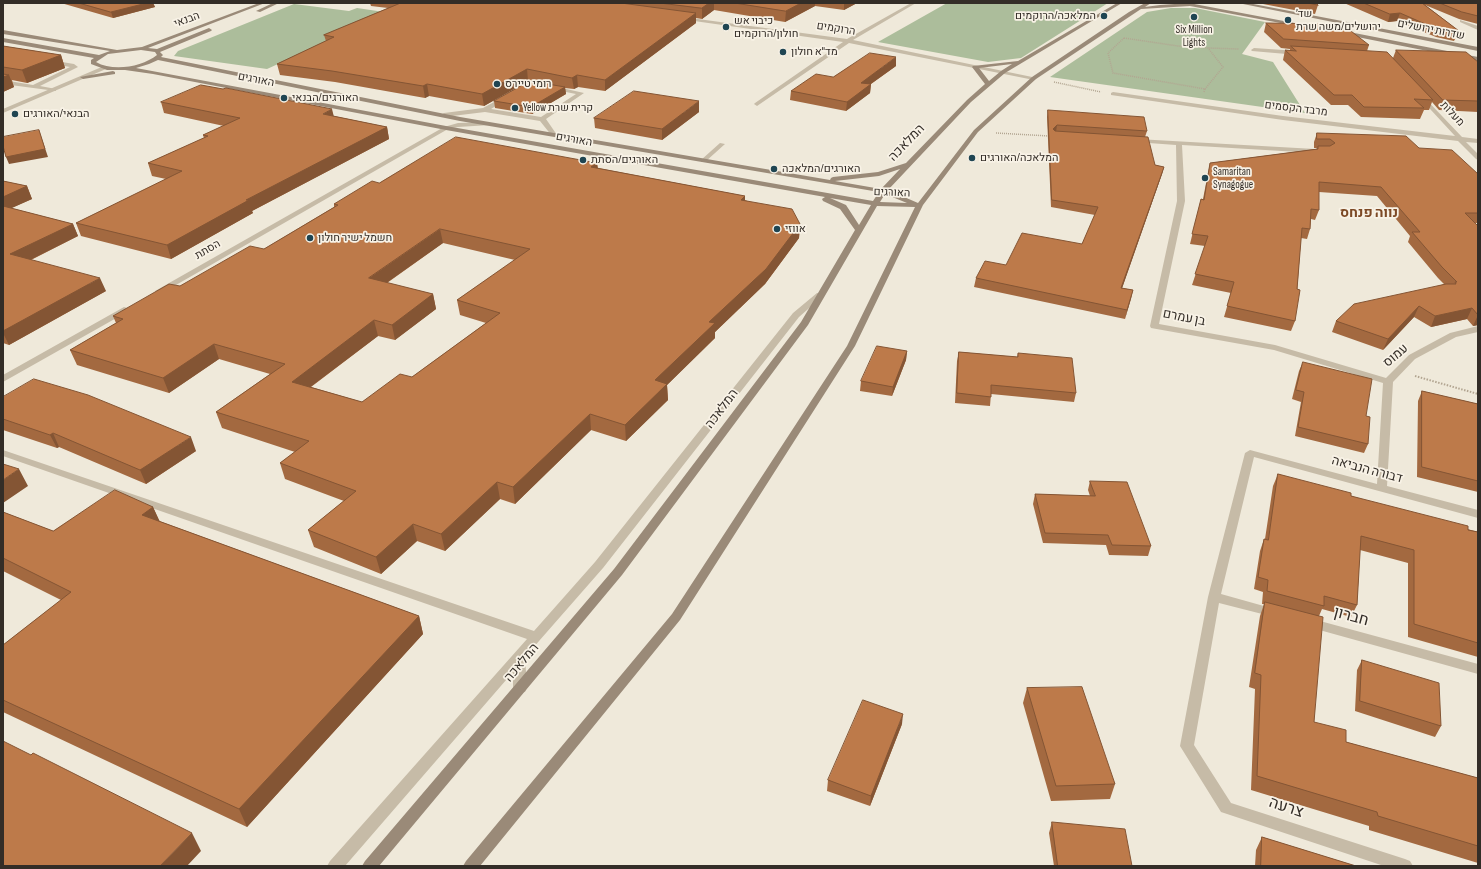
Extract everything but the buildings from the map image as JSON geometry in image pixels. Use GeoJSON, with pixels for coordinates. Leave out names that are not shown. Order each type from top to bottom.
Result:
{"type":"FeatureCollection","features":[{"type":"Feature","properties":{"kind":"main road","name":"הבנאי"},"geometry":{"type":"LineString","coordinates":[[141,48],[263,3]]}},
{"type":"Feature","properties":{"kind":"main road","name":"הבנאי"},"geometry":{"type":"LineString","coordinates":[[124,68],[145,64],[158,54],[277,3]]}},
{"type":"Feature","properties":{"kind":"main road","name":"המלאכה"},"geometry":{"type":"LineString","coordinates":[[370,866],[618,572],[805,323],[882,191],[969,101],[1003,72],[1119,3]]}},
{"type":"Feature","properties":{"kind":"main road"},"geometry":{"type":"LineString","coordinates":[[471,866],[676,617],[851,346],[920,205],[976,131],[1034,78],[1131,13],[1150,3]]}},
{"type":"Feature","properties":{"kind":"main road"},"geometry":{"type":"LineString","coordinates":[[1181,3],[1315,27]]}},
{"type":"Feature","properties":{"kind":"main road","name":"שדרות ירושלים"},"geometry":{"type":"LineString","coordinates":[[1240,3],[1478,49]]}},
{"type":"Feature","properties":{"kind":"main road"},"geometry":{"type":"LineString","coordinates":[[1131,13],[1160,6],[1200,6]]}},
{"type":"Feature","properties":{"kind":"main road"},"geometry":{"type":"LineString","coordinates":[[3,32],[118,50]]}},
{"type":"Feature","properties":{"kind":"main road","name":"שדרות ירושלים"},"geometry":{"type":"LineString","coordinates":[[1338,32],[1478,58]]}},
{"type":"Feature","properties":{"kind":"main road"},"geometry":{"type":"LineString","coordinates":[[3,40],[99,56]]}},
{"type":"Feature","properties":{"kind":"main road"},"geometry":{"type":"LineString","coordinates":[[124,68],[104,68],[93,64],[94,60],[99,56],[118,50],[141,48]]}},
{"type":"Feature","properties":{"kind":"main road","name":"האורגים"},"geometry":{"type":"LineString","coordinates":[[141,48],[158,54],[488,124],[882,191],[920,205]]}},
{"type":"Feature","properties":{"kind":"main road"},"geometry":{"type":"LineString","coordinates":[[975,67],[1002,65],[1024,60]]}},
{"type":"Feature","properties":{"kind":"main road"},"geometry":{"type":"LineString","coordinates":[[975,67],[988,84]]}},
{"type":"Feature","properties":{"kind":"main road","name":"האורגים"},"geometry":{"type":"LineString","coordinates":[[124,68],[153,72],[446,128],[875,204],[920,205]]}},
{"type":"Feature","properties":{"kind":"main road"},"geometry":{"type":"LineString","coordinates":[[83,77],[111,73],[153,72]]}},
{"type":"Feature","properties":{"kind":"main road"},"geometry":{"type":"LineString","coordinates":[[815,180],[879,174],[907,164]]}},
{"type":"Feature","properties":{"kind":"main road"},"geometry":{"type":"LineString","coordinates":[[813,193],[843,207],[859,230]]}},
{"type":"Feature","properties":{"kind":"street"},"geometry":{"type":"LineString","coordinates":[[757,104],[848,41],[914,3]]}},
{"type":"Feature","properties":{"kind":"street","name":"הרוקמים"},"geometry":{"type":"LineString","coordinates":[[674,17],[848,41],[1034,78]]}},
{"type":"Feature","properties":{"kind":"street"},"geometry":{"type":"LineString","coordinates":[[1478,20],[1462,22],[1478,28]]}},
{"type":"Feature","properties":{"kind":"street"},"geometry":{"type":"LineString","coordinates":[[1254,50],[1308,54]]}},
{"type":"Feature","properties":{"kind":"street"},"geometry":{"type":"LineString","coordinates":[[34,87],[75,67],[42,60]]}},
{"type":"Feature","properties":{"kind":"street"},"geometry":{"type":"LineString","coordinates":[[3,111],[104,68]]}},
{"type":"Feature","properties":{"kind":"street"},"geometry":{"type":"LineString","coordinates":[[3,82],[54,90]]}},
{"type":"Feature","properties":{"kind":"street"},"geometry":{"type":"LineString","coordinates":[[444,115],[485,110],[542,119],[582,93],[544,87]]}},
{"type":"Feature","properties":{"kind":"street","name":"מעלות"},"geometry":{"type":"LineString","coordinates":[[1418,93],[1478,158]]}},
{"type":"Feature","properties":{"kind":"street","name":"מרבד הקסמים"},"geometry":{"type":"LineString","coordinates":[[1113,94],[1283,118],[1478,141]]}},
{"type":"Feature","properties":{"kind":"street"},"geometry":{"type":"LineString","coordinates":[[485,110],[510,95]]}},
{"type":"Feature","properties":{"kind":"street"},"geometry":{"type":"LineString","coordinates":[[542,119],[554,135]]}},
{"type":"Feature","properties":{"kind":"street","name":"הסתת"},"geometry":{"type":"LineString","coordinates":[[155,293],[446,128],[458,125],[488,124]]}},
{"type":"Feature","properties":{"kind":"street","name":"הסתת"},"geometry":{"type":"LineString","coordinates":[[424,140],[463,131]]}},
{"type":"Feature","properties":{"kind":"street"},"geometry":{"type":"LineString","coordinates":[[1133,141],[1319,152]]}},
{"type":"Feature","properties":{"kind":"street"},"geometry":{"type":"LineString","coordinates":[[703,160],[722,144]]}},
{"type":"Feature","properties":{"kind":"street","name":"בן עמרם"},"geometry":{"type":"LineString","coordinates":[[1179,144],[1181,201],[1154,326],[1275,348],[1388,380]]}},
{"type":"Feature","properties":{"kind":"street"},"geometry":{"type":"LineString","coordinates":[[335,866],[599,565],[786,327],[796,315],[820,295]]}},
{"type":"Feature","properties":{"kind":"street"},"geometry":{"type":"LineString","coordinates":[[3,379],[134,305]]}},
{"type":"Feature","properties":{"kind":"street","name":"עמוס"},"geometry":{"type":"LineString","coordinates":[[1382,488],[1388,380],[1412,356],[1453,335],[1478,329]]}},
{"type":"Feature","properties":{"kind":"street"},"geometry":{"type":"LineString","coordinates":[[3,453],[536,637]]}},
{"type":"Feature","properties":{"kind":"street","name":"דבורה הנביאה"},"geometry":{"type":"LineString","coordinates":[[1214,597],[1250,453],[1478,514]]}},
{"type":"Feature","properties":{"kind":"street"},"geometry":{"type":"LineString","coordinates":[[1214,597],[1282,616]]}},
{"type":"Feature","properties":{"kind":"street","name":"צרעה"},"geometry":{"type":"LineString","coordinates":[[1214,597],[1187,746],[1226,808],[1405,866]]}},
{"type":"Feature","properties":{"kind":"street","name":"חברון"},"geometry":{"type":"LineString","coordinates":[[1297,620],[1478,669]]}},
{"type":"Feature","properties":{"kind":"street"},"geometry":{"type":"LineString","coordinates":[[519,656],[520,688]]}},
{"type":"Feature","properties":{"kind":"path"},"geometry":{"type":"LineString","coordinates":[[1128,34],[1108,53],[1113,73],[1205,89]]}},
{"type":"Feature","properties":{"kind":"path"},"geometry":{"type":"LineString","coordinates":[[1124,38],[1178,46],[1254,50]]}},
{"type":"Feature","properties":{"kind":"path"},"geometry":{"type":"LineString","coordinates":[[1199,106],[1205,89],[1223,67],[1208,48]]}},
{"type":"Feature","properties":{"kind":"path"},"geometry":{"type":"LineString","coordinates":[[1034,78],[1113,94]]}},
{"type":"Feature","properties":{"kind":"path"},"geometry":{"type":"LineString","coordinates":[[976,131],[1056,136]]}},
{"type":"Feature","properties":{"kind":"path"},"geometry":{"type":"LineString","coordinates":[[1398,371],[1478,394]]}},
{"type":"Feature","properties":{"kind":"green space"},"geometry":{"type":"Polygon","coordinates":[[[947,3],[1108,3],[1021,58],[988,62],[878,42],[947,3]]]}},
{"type":"Feature","properties":{"kind":"green space"},"geometry":{"type":"Polygon","coordinates":[[[294,4],[349,11],[357,8],[391,13],[267,69],[174,56],[178,51],[294,4]]]}},
{"type":"Feature","properties":{"kind":"green space"},"geometry":{"type":"Polygon","coordinates":[[[1171,8],[1195,8],[1265,22],[1242,54],[1273,62],[1305,113],[1050,77],[1147,12],[1171,8]]]}},
{"type":"Feature","properties":{"kind":"place","name":"המלאכה/הרוקמים"},"geometry":{"type":"Point","coordinates":[1104,16]}},
{"type":"Feature","properties":{"kind":"place","name":"Six Million Lights"},"geometry":{"type":"Point","coordinates":[1194,17]}},
{"type":"Feature","properties":{"kind":"place","name":"שד׳ ירושלים/משה שרת"},"geometry":{"type":"Point","coordinates":[1288,20]}},
{"type":"Feature","properties":{"kind":"place","name":"כיבוי אש חולון/הרוקמים"},"geometry":{"type":"Point","coordinates":[726,27]}},
{"type":"Feature","properties":{"kind":"place","name":"מד\"א חולון"},"geometry":{"type":"Point","coordinates":[783,52]}},
{"type":"Feature","properties":{"kind":"place","name":"רומי טיירס"},"geometry":{"type":"Point","coordinates":[497,84]}},
{"type":"Feature","properties":{"kind":"place","name":"האורגים/הבנאי"},"geometry":{"type":"Point","coordinates":[284,98]}},
{"type":"Feature","properties":{"kind":"place","name":"Yellow קרית שרת"},"geometry":{"type":"Point","coordinates":[515,108]}},
{"type":"Feature","properties":{"kind":"place","name":"הבנאי/האורגים"},"geometry":{"type":"Point","coordinates":[15,114]}},
{"type":"Feature","properties":{"kind":"place","name":"המלאכה/האורגים"},"geometry":{"type":"Point","coordinates":[972,158]}},
{"type":"Feature","properties":{"kind":"place","name":"האורגים/הסתת"},"geometry":{"type":"Point","coordinates":[583,160]}},
{"type":"Feature","properties":{"kind":"place","name":"האורגים/המלאכה"},"geometry":{"type":"Point","coordinates":[774,169]}},
{"type":"Feature","properties":{"kind":"place","name":"Samaritan Synagogue"},"geometry":{"type":"Point","coordinates":[1205,178]}},
{"type":"Feature","properties":{"kind":"place","name":"אווזי"},"geometry":{"type":"Point","coordinates":[777,229]}},
{"type":"Feature","properties":{"kind":"place","name":"חשמל ישיר חולון"},"geometry":{"type":"Point","coordinates":[310,238]}},
{"type":"Feature","properties":{"kind":"district","name":"נווה פנחס"},"geometry":{"type":"Point","coordinates":[1369,213]}}]}
